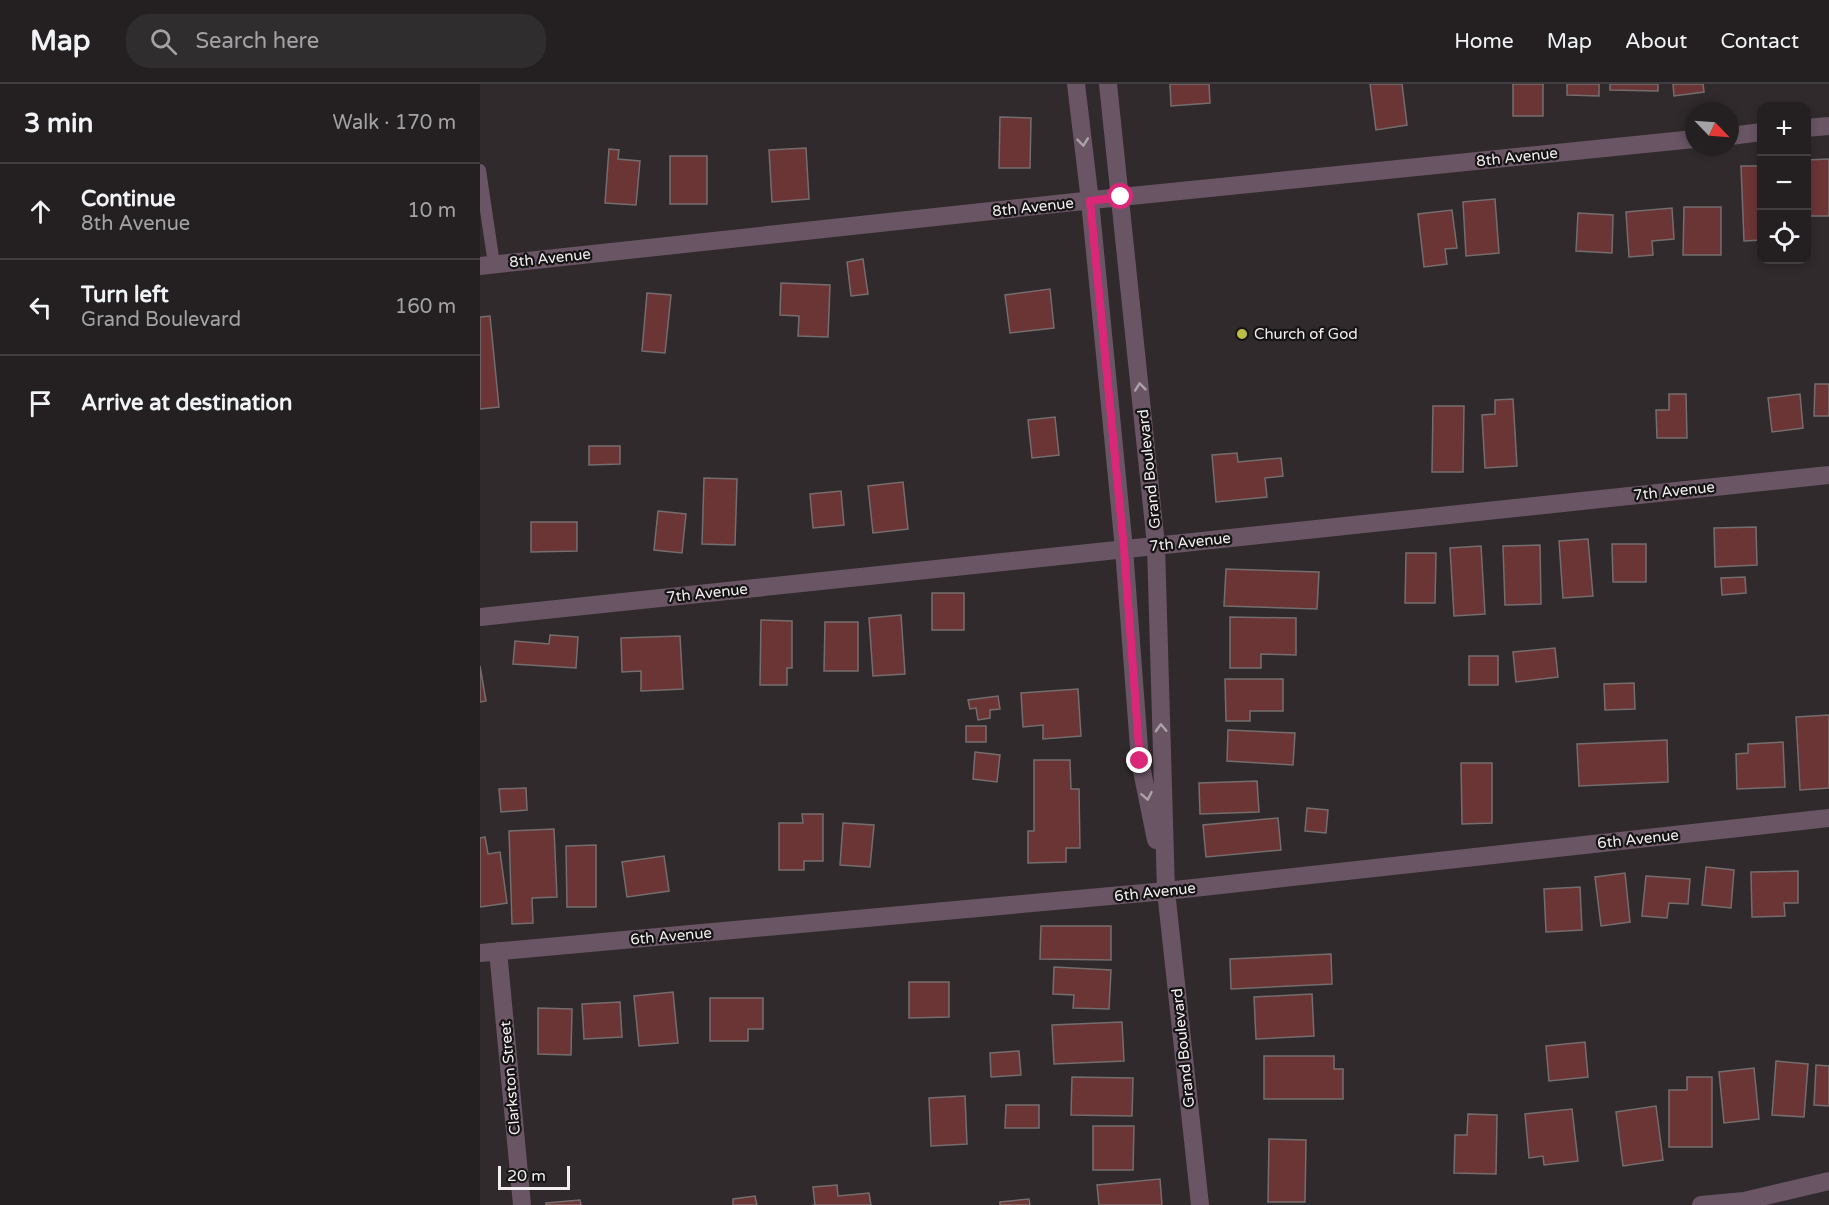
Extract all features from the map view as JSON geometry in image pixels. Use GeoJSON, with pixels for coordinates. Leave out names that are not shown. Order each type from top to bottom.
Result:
{"type":"FeatureCollection","features":[{"type":"Feature","properties":{"kind":"street","name":"Grand Boulevard"},"geometry":{"type":"LineString","coordinates":[[1076,84],[1090,201],[1124,549],[1140,761],[1166,891]]}},
{"type":"Feature","properties":{"kind":"street","name":"Grand Boulevard"},"geometry":{"type":"LineString","coordinates":[[1108,84],[1156,546],[1166,891],[1200,1205]]}},
{"type":"Feature","properties":{"kind":"street"},"geometry":{"type":"LineString","coordinates":[[1811,128],[1829,126]]}},
{"type":"Feature","properties":{"kind":"street"},"geometry":{"type":"LineString","coordinates":[[1739,135],[1757,133]]}},
{"type":"Feature","properties":{"kind":"street","name":"8th Avenue"},"geometry":{"type":"LineString","coordinates":[[487,265],[1685,140]]}},
{"type":"Feature","properties":{"kind":"street","name":"7th Avenue"},"geometry":{"type":"LineString","coordinates":[[480,617],[1829,475]]}},
{"type":"Feature","properties":{"kind":"street","name":"6th Avenue"},"geometry":{"type":"LineString","coordinates":[[489,952],[1166,891],[1829,818]]}},
{"type":"Feature","properties":{"kind":"street","name":"Clarkston Street"},"geometry":{"type":"LineString","coordinates":[[489,952],[522,1205]]}},
{"type":"Feature","properties":{"kind":"street"},"geometry":{"type":"LineString","coordinates":[[1701,1205],[1744,1201],[1829,1181]]}},
{"type":"Feature","properties":{"kind":"lane"},"geometry":{"type":"LineString","coordinates":[[480,170],[487,265]]}},
{"type":"Feature","properties":{"kind":"building"},"geometry":{"type":"Polygon","coordinates":[[[1170,84],[1209,84],[1210,103],[1171,106],[1170,84]]]}},
{"type":"Feature","properties":{"kind":"building"},"geometry":{"type":"Polygon","coordinates":[[[1370,84],[1402,84],[1407,125],[1376,130],[1370,84]]]}},
{"type":"Feature","properties":{"kind":"building"},"geometry":{"type":"Polygon","coordinates":[[[1513,84],[1543,84],[1543,116],[1513,116],[1513,84]]]}},
{"type":"Feature","properties":{"kind":"building"},"geometry":{"type":"Polygon","coordinates":[[[1567,84],[1599,84],[1599,96],[1567,95],[1567,84]]]}},
{"type":"Feature","properties":{"kind":"building"},"geometry":{"type":"Polygon","coordinates":[[[1610,84],[1658,84],[1658,91],[1610,90],[1610,84]]]}},
{"type":"Feature","properties":{"kind":"building"},"geometry":{"type":"Polygon","coordinates":[[[1673,84],[1703,84],[1704,92],[1674,96],[1673,84]]]}},
{"type":"Feature","properties":{"kind":"building"},"geometry":{"type":"Polygon","coordinates":[[[1000,117],[1031,118],[1030,168],[999,168],[1000,117]]]}},
{"type":"Feature","properties":{"kind":"building"},"geometry":{"type":"Polygon","coordinates":[[[806,148],[809,199],[772,202],[769,150],[806,148]]]}},
{"type":"Feature","properties":{"kind":"building"},"geometry":{"type":"Polygon","coordinates":[[[609,149],[619,150],[618,159],[640,161],[636,205],[605,203],[609,149]]]}},
{"type":"Feature","properties":{"kind":"building"},"geometry":{"type":"Polygon","coordinates":[[[670,156],[707,156],[707,204],[670,204],[670,156]]]}},
{"type":"Feature","properties":{"kind":"building"},"geometry":{"type":"Polygon","coordinates":[[[1829,159],[1829,216],[1811,216],[1811,160],[1829,159]]]}},
{"type":"Feature","properties":{"kind":"building"},"geometry":{"type":"Polygon","coordinates":[[[1741,166],[1757,166],[1757,240],[1744,241],[1741,166]]]}},
{"type":"Feature","properties":{"kind":"building"},"geometry":{"type":"Polygon","coordinates":[[[1495,199],[1499,253],[1466,256],[1463,202],[1495,199]]]}},
{"type":"Feature","properties":{"kind":"building"},"geometry":{"type":"Polygon","coordinates":[[[1684,207],[1721,207],[1721,255],[1683,255],[1684,207]]]}},
{"type":"Feature","properties":{"kind":"building"},"geometry":{"type":"Polygon","coordinates":[[[1672,208],[1674,239],[1652,241],[1653,255],[1629,257],[1626,212],[1672,208]]]}},
{"type":"Feature","properties":{"kind":"building"},"geometry":{"type":"Polygon","coordinates":[[[1452,210],[1457,248],[1445,249],[1447,264],[1424,267],[1418,214],[1452,210]]]}},
{"type":"Feature","properties":{"kind":"building"},"geometry":{"type":"Polygon","coordinates":[[[1578,213],[1613,215],[1612,253],[1576,251],[1578,213]]]}},
{"type":"Feature","properties":{"kind":"building"},"geometry":{"type":"Polygon","coordinates":[[[863,259],[868,294],[851,296],[847,262],[863,259]]]}},
{"type":"Feature","properties":{"kind":"building"},"geometry":{"type":"Polygon","coordinates":[[[781,283],[830,285],[828,337],[798,336],[799,316],[780,315],[781,283]]]}},
{"type":"Feature","properties":{"kind":"building"},"geometry":{"type":"Polygon","coordinates":[[[1050,289],[1054,328],[1010,333],[1005,295],[1050,289]]]}},
{"type":"Feature","properties":{"kind":"building"},"geometry":{"type":"Polygon","coordinates":[[[647,293],[671,295],[665,353],[642,351],[647,293]]]}},
{"type":"Feature","properties":{"kind":"building"},"geometry":{"type":"Polygon","coordinates":[[[490,316],[499,407],[480,409],[480,317],[490,316]]]}},
{"type":"Feature","properties":{"kind":"building"},"geometry":{"type":"Polygon","coordinates":[[[1815,384],[1829,384],[1829,416],[1814,416],[1815,384]]]}},
{"type":"Feature","properties":{"kind":"building"},"geometry":{"type":"Polygon","coordinates":[[[1669,394],[1686,394],[1687,438],[1657,438],[1656,410],[1669,410],[1669,394]]]}},
{"type":"Feature","properties":{"kind":"building"},"geometry":{"type":"Polygon","coordinates":[[[1800,394],[1803,428],[1772,432],[1768,398],[1800,394]]]}},
{"type":"Feature","properties":{"kind":"building"},"geometry":{"type":"Polygon","coordinates":[[[1513,399],[1517,466],[1485,468],[1482,415],[1495,414],[1495,400],[1513,399]]]}},
{"type":"Feature","properties":{"kind":"building"},"geometry":{"type":"Polygon","coordinates":[[[1433,406],[1464,406],[1463,472],[1432,472],[1433,406]]]}},
{"type":"Feature","properties":{"kind":"building"},"geometry":{"type":"Polygon","coordinates":[[[1055,417],[1059,455],[1032,458],[1028,420],[1055,417]]]}},
{"type":"Feature","properties":{"kind":"building"},"geometry":{"type":"Polygon","coordinates":[[[589,446],[620,446],[620,464],[589,465],[589,446]]]}},
{"type":"Feature","properties":{"kind":"building"},"geometry":{"type":"Polygon","coordinates":[[[1237,453],[1238,462],[1281,458],[1283,476],[1265,478],[1267,497],[1216,502],[1212,455],[1237,453]]]}},
{"type":"Feature","properties":{"kind":"building"},"geometry":{"type":"Polygon","coordinates":[[[704,478],[737,479],[735,545],[702,544],[704,478]]]}},
{"type":"Feature","properties":{"kind":"building"},"geometry":{"type":"Polygon","coordinates":[[[903,482],[908,529],[873,533],[868,486],[903,482]]]}},
{"type":"Feature","properties":{"kind":"building"},"geometry":{"type":"Polygon","coordinates":[[[841,491],[844,525],[813,528],[810,494],[841,491]]]}},
{"type":"Feature","properties":{"kind":"building"},"geometry":{"type":"Polygon","coordinates":[[[658,511],[686,514],[682,553],[654,550],[658,511]]]}},
{"type":"Feature","properties":{"kind":"building"},"geometry":{"type":"Polygon","coordinates":[[[531,522],[577,522],[577,551],[531,552],[531,522]]]}},
{"type":"Feature","properties":{"kind":"building"},"geometry":{"type":"Polygon","coordinates":[[[1756,527],[1757,565],[1715,567],[1714,528],[1756,527]]]}},
{"type":"Feature","properties":{"kind":"building"},"geometry":{"type":"Polygon","coordinates":[[[1588,539],[1593,596],[1563,598],[1559,541],[1588,539]]]}},
{"type":"Feature","properties":{"kind":"building"},"geometry":{"type":"Polygon","coordinates":[[[1612,544],[1646,544],[1646,582],[1613,582],[1612,544]]]}},
{"type":"Feature","properties":{"kind":"building"},"geometry":{"type":"Polygon","coordinates":[[[1540,545],[1541,604],[1505,605],[1503,546],[1540,545]]]}},
{"type":"Feature","properties":{"kind":"building"},"geometry":{"type":"Polygon","coordinates":[[[1481,546],[1485,614],[1454,616],[1450,548],[1481,546]]]}},
{"type":"Feature","properties":{"kind":"building"},"geometry":{"type":"Polygon","coordinates":[[[1406,553],[1436,553],[1435,603],[1405,603],[1406,553]]]}},
{"type":"Feature","properties":{"kind":"building"},"geometry":{"type":"Polygon","coordinates":[[[1226,569],[1319,572],[1317,609],[1224,606],[1226,569]]]}},
{"type":"Feature","properties":{"kind":"building"},"geometry":{"type":"Polygon","coordinates":[[[1745,577],[1746,593],[1722,595],[1721,578],[1745,577]]]}},
{"type":"Feature","properties":{"kind":"building"},"geometry":{"type":"Polygon","coordinates":[[[932,593],[964,593],[964,630],[932,630],[932,593]]]}},
{"type":"Feature","properties":{"kind":"building"},"geometry":{"type":"Polygon","coordinates":[[[901,615],[905,674],[873,676],[869,618],[901,615]]]}},
{"type":"Feature","properties":{"kind":"building"},"geometry":{"type":"Polygon","coordinates":[[[1230,617],[1296,618],[1296,655],[1261,654],[1261,668],[1230,668],[1230,617]]]}},
{"type":"Feature","properties":{"kind":"building"},"geometry":{"type":"Polygon","coordinates":[[[761,620],[792,621],[792,668],[787,668],[787,685],[760,685],[761,620]]]}},
{"type":"Feature","properties":{"kind":"building"},"geometry":{"type":"Polygon","coordinates":[[[825,622],[858,622],[858,671],[824,671],[825,622]]]}},
{"type":"Feature","properties":{"kind":"building"},"geometry":{"type":"Polygon","coordinates":[[[550,635],[578,637],[576,668],[513,664],[515,641],[549,644],[550,635]]]}},
{"type":"Feature","properties":{"kind":"building"},"geometry":{"type":"Polygon","coordinates":[[[680,636],[683,689],[641,691],[641,671],[622,672],[621,638],[680,636]]]}},
{"type":"Feature","properties":{"kind":"building"},"geometry":{"type":"Polygon","coordinates":[[[1555,648],[1558,677],[1516,682],[1513,652],[1555,648]]]}},
{"type":"Feature","properties":{"kind":"building"},"geometry":{"type":"Polygon","coordinates":[[[1469,656],[1498,656],[1498,685],[1469,685],[1469,656]]]}},
{"type":"Feature","properties":{"kind":"building"},"geometry":{"type":"Polygon","coordinates":[[[480,666],[486,701],[480,702],[480,666]]]}},
{"type":"Feature","properties":{"kind":"building"},"geometry":{"type":"Polygon","coordinates":[[[1225,679],[1283,679],[1283,711],[1250,711],[1250,721],[1226,721],[1225,679]]]}},
{"type":"Feature","properties":{"kind":"building"},"geometry":{"type":"Polygon","coordinates":[[[1634,683],[1635,709],[1605,710],[1604,684],[1634,683]]]}},
{"type":"Feature","properties":{"kind":"building"},"geometry":{"type":"Polygon","coordinates":[[[1078,689],[1081,736],[1043,739],[1043,725],[1023,727],[1021,693],[1078,689]]]}},
{"type":"Feature","properties":{"kind":"building"},"geometry":{"type":"Polygon","coordinates":[[[998,696],[1000,709],[990,710],[990,718],[978,720],[976,708],[970,709],[968,700],[998,696]]]}},
{"type":"Feature","properties":{"kind":"building"},"geometry":{"type":"Polygon","coordinates":[[[1829,715],[1829,788],[1800,790],[1796,717],[1829,715]]]}},
{"type":"Feature","properties":{"kind":"building"},"geometry":{"type":"Polygon","coordinates":[[[966,726],[986,726],[986,742],[966,742],[966,726]]]}},
{"type":"Feature","properties":{"kind":"building"},"geometry":{"type":"Polygon","coordinates":[[[1228,730],[1295,733],[1293,765],[1227,761],[1228,730]]]}},
{"type":"Feature","properties":{"kind":"building"},"geometry":{"type":"Polygon","coordinates":[[[1667,740],[1668,782],[1579,786],[1577,744],[1667,740]]]}},
{"type":"Feature","properties":{"kind":"building"},"geometry":{"type":"Polygon","coordinates":[[[1783,742],[1785,787],[1737,789],[1736,754],[1748,753],[1748,744],[1783,742]]]}},
{"type":"Feature","properties":{"kind":"building"},"geometry":{"type":"Polygon","coordinates":[[[975,752],[1000,755],[997,782],[973,779],[975,752]]]}},
{"type":"Feature","properties":{"kind":"building"},"geometry":{"type":"Polygon","coordinates":[[[1034,760],[1070,760],[1071,789],[1079,789],[1080,848],[1066,848],[1066,862],[1028,863],[1028,831],[1034,831],[1034,760]]]}},
{"type":"Feature","properties":{"kind":"building"},"geometry":{"type":"Polygon","coordinates":[[[1461,763],[1492,763],[1492,823],[1462,824],[1461,763]]]}},
{"type":"Feature","properties":{"kind":"building"},"geometry":{"type":"Polygon","coordinates":[[[1257,781],[1259,812],[1200,814],[1199,783],[1257,781]]]}},
{"type":"Feature","properties":{"kind":"building"},"geometry":{"type":"Polygon","coordinates":[[[526,788],[527,810],[501,812],[499,789],[526,788]]]}},
{"type":"Feature","properties":{"kind":"building"},"geometry":{"type":"Polygon","coordinates":[[[1307,808],[1328,810],[1326,833],[1305,831],[1307,808]]]}},
{"type":"Feature","properties":{"kind":"building"},"geometry":{"type":"Polygon","coordinates":[[[802,814],[823,814],[823,861],[804,861],[804,870],[779,870],[779,823],[803,823],[802,814]]]}},
{"type":"Feature","properties":{"kind":"building"},"geometry":{"type":"Polygon","coordinates":[[[1278,818],[1281,850],[1206,857],[1203,825],[1278,818]]]}},
{"type":"Feature","properties":{"kind":"building"},"geometry":{"type":"Polygon","coordinates":[[[843,823],[874,825],[870,867],[840,865],[843,823]]]}},
{"type":"Feature","properties":{"kind":"building"},"geometry":{"type":"Polygon","coordinates":[[[554,829],[557,897],[532,898],[533,923],[512,924],[509,831],[554,829]]]}},
{"type":"Feature","properties":{"kind":"building"},"geometry":{"type":"Polygon","coordinates":[[[485,837],[488,854],[500,852],[507,903],[480,907],[480,838],[485,837]]]}},
{"type":"Feature","properties":{"kind":"building"},"geometry":{"type":"Polygon","coordinates":[[[596,845],[596,907],[567,907],[566,846],[596,845]]]}},
{"type":"Feature","properties":{"kind":"building"},"geometry":{"type":"Polygon","coordinates":[[[664,856],[669,891],[627,897],[622,862],[664,856]]]}},
{"type":"Feature","properties":{"kind":"building"},"geometry":{"type":"Polygon","coordinates":[[[1706,867],[1734,870],[1731,908],[1702,905],[1706,867]]]}},
{"type":"Feature","properties":{"kind":"building"},"geometry":{"type":"Polygon","coordinates":[[[1798,871],[1798,903],[1784,903],[1785,916],[1752,917],[1751,872],[1798,871]]]}},
{"type":"Feature","properties":{"kind":"building"},"geometry":{"type":"Polygon","coordinates":[[[1625,873],[1630,922],[1601,926],[1595,877],[1625,873]]]}},
{"type":"Feature","properties":{"kind":"building"},"geometry":{"type":"Polygon","coordinates":[[[1646,876],[1690,879],[1688,904],[1669,903],[1667,918],[1642,916],[1646,876]]]}},
{"type":"Feature","properties":{"kind":"building"},"geometry":{"type":"Polygon","coordinates":[[[1580,887],[1582,930],[1546,932],[1544,889],[1580,887]]]}},
{"type":"Feature","properties":{"kind":"building"},"geometry":{"type":"Polygon","coordinates":[[[1041,926],[1111,926],[1111,960],[1040,959],[1041,926]]]}},
{"type":"Feature","properties":{"kind":"building"},"geometry":{"type":"Polygon","coordinates":[[[1331,954],[1332,984],[1231,989],[1230,959],[1331,954]]]}},
{"type":"Feature","properties":{"kind":"building"},"geometry":{"type":"Polygon","coordinates":[[[1054,967],[1111,970],[1109,1009],[1073,1008],[1074,995],[1053,994],[1054,967]]]}},
{"type":"Feature","properties":{"kind":"building"},"geometry":{"type":"Polygon","coordinates":[[[909,982],[949,982],[949,1017],[909,1018],[909,982]]]}},
{"type":"Feature","properties":{"kind":"building"},"geometry":{"type":"Polygon","coordinates":[[[673,992],[678,1043],[639,1046],[634,996],[673,992]]]}},
{"type":"Feature","properties":{"kind":"building"},"geometry":{"type":"Polygon","coordinates":[[[1312,994],[1314,1036],[1256,1039],[1254,997],[1312,994]]]}},
{"type":"Feature","properties":{"kind":"building"},"geometry":{"type":"Polygon","coordinates":[[[710,998],[763,998],[763,1029],[748,1029],[748,1041],[710,1041],[710,998]]]}},
{"type":"Feature","properties":{"kind":"building"},"geometry":{"type":"Polygon","coordinates":[[[620,1002],[622,1037],[584,1039],[582,1004],[620,1002]]]}},
{"type":"Feature","properties":{"kind":"building"},"geometry":{"type":"Polygon","coordinates":[[[538,1008],[572,1009],[571,1055],[538,1054],[538,1008]]]}},
{"type":"Feature","properties":{"kind":"building"},"geometry":{"type":"Polygon","coordinates":[[[1122,1022],[1124,1061],[1054,1064],[1052,1025],[1122,1022]]]}},
{"type":"Feature","properties":{"kind":"building"},"geometry":{"type":"Polygon","coordinates":[[[1585,1042],[1588,1077],[1549,1081],[1546,1046],[1585,1042]]]}},
{"type":"Feature","properties":{"kind":"building"},"geometry":{"type":"Polygon","coordinates":[[[1019,1051],[1021,1075],[991,1077],[990,1053],[1019,1051]]]}},
{"type":"Feature","properties":{"kind":"building"},"geometry":{"type":"Polygon","coordinates":[[[1264,1056],[1334,1056],[1334,1069],[1343,1069],[1343,1099],[1264,1099],[1264,1056]]]}},
{"type":"Feature","properties":{"kind":"building"},"geometry":{"type":"Polygon","coordinates":[[[1776,1061],[1808,1064],[1804,1117],[1772,1115],[1776,1061]]]}},
{"type":"Feature","properties":{"kind":"building"},"geometry":{"type":"Polygon","coordinates":[[[1816,1065],[1829,1066],[1829,1106],[1814,1105],[1816,1065]]]}},
{"type":"Feature","properties":{"kind":"building"},"geometry":{"type":"Polygon","coordinates":[[[1754,1068],[1759,1119],[1724,1123],[1719,1072],[1754,1068]]]}},
{"type":"Feature","properties":{"kind":"building"},"geometry":{"type":"Polygon","coordinates":[[[1072,1077],[1133,1078],[1132,1116],[1071,1115],[1072,1077]]]}},
{"type":"Feature","properties":{"kind":"building"},"geometry":{"type":"Polygon","coordinates":[[[1687,1077],[1712,1077],[1712,1147],[1669,1147],[1669,1090],[1687,1090],[1687,1077]]]}},
{"type":"Feature","properties":{"kind":"building"},"geometry":{"type":"Polygon","coordinates":[[[965,1096],[967,1144],[931,1146],[929,1098],[965,1096]]]}},
{"type":"Feature","properties":{"kind":"building"},"geometry":{"type":"Polygon","coordinates":[[[1006,1105],[1039,1105],[1039,1128],[1005,1128],[1006,1105]]]}},
{"type":"Feature","properties":{"kind":"building"},"geometry":{"type":"Polygon","coordinates":[[[1656,1106],[1663,1160],[1623,1166],[1616,1112],[1656,1106]]]}},
{"type":"Feature","properties":{"kind":"building"},"geometry":{"type":"Polygon","coordinates":[[[1572,1109],[1578,1161],[1544,1165],[1543,1156],[1529,1158],[1525,1114],[1572,1109]]]}},
{"type":"Feature","properties":{"kind":"building"},"geometry":{"type":"Polygon","coordinates":[[[1468,1114],[1497,1115],[1496,1174],[1454,1173],[1455,1135],[1467,1135],[1468,1114]]]}},
{"type":"Feature","properties":{"kind":"building"},"geometry":{"type":"Polygon","coordinates":[[[1093,1126],[1134,1126],[1133,1170],[1093,1170],[1093,1126]]]}},
{"type":"Feature","properties":{"kind":"building"},"geometry":{"type":"Polygon","coordinates":[[[1269,1139],[1306,1140],[1305,1202],[1268,1202],[1269,1139]]]}},
{"type":"Feature","properties":{"kind":"building"},"geometry":{"type":"Polygon","coordinates":[[[1160,1179],[1162,1205],[1099,1205],[1097,1185],[1160,1179]]]}},
{"type":"Feature","properties":{"kind":"building"},"geometry":{"type":"Polygon","coordinates":[[[837,1185],[838,1196],[869,1193],[871,1205],[815,1205],[813,1187],[837,1185]]]}},
{"type":"Feature","properties":{"kind":"building"},"geometry":{"type":"Polygon","coordinates":[[[755,1196],[757,1205],[733,1205],[733,1199],[755,1196]]]}},
{"type":"Feature","properties":{"kind":"building"},"geometry":{"type":"Polygon","coordinates":[[[1029,1199],[1030,1205],[1000,1205],[1000,1202],[1029,1199]]]}},
{"type":"Feature","properties":{"kind":"building"},"geometry":{"type":"Polygon","coordinates":[[[580,1200],[581,1205],[546,1205],[546,1203],[580,1200]]]}},
{"type":"Feature","properties":{"kind":"place","name":"Church of God"},"geometry":{"type":"Point","coordinates":[1242,334]}},
{"type":"Feature","properties":{"kind":"route"},"geometry":{"type":"LineString","coordinates":[[1121,197],[1090,201],[1124,549],[1140,761]]}}]}
